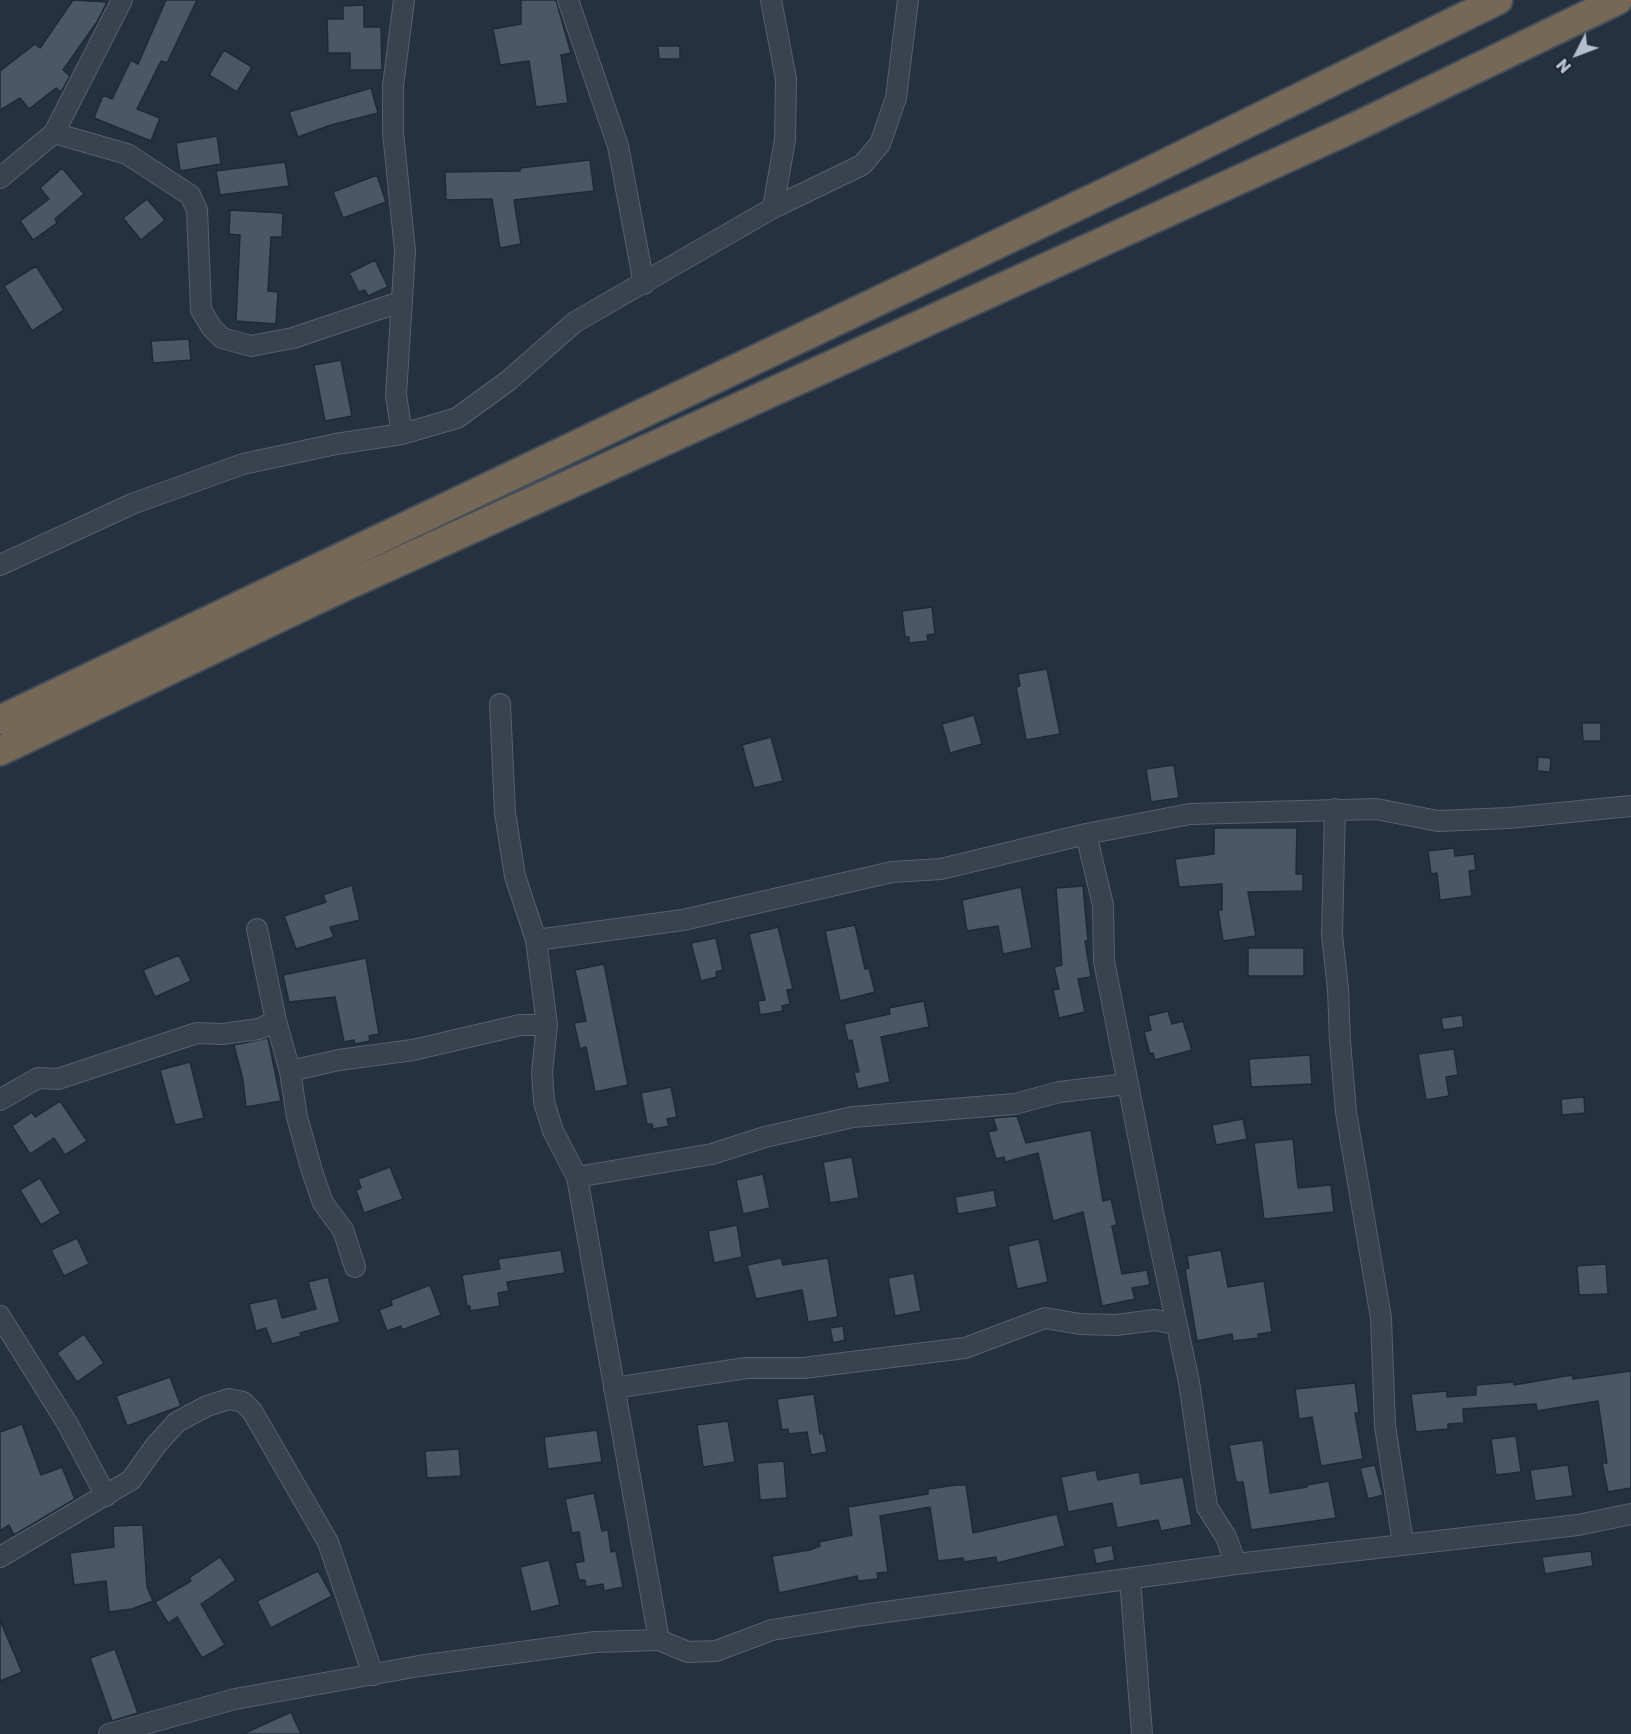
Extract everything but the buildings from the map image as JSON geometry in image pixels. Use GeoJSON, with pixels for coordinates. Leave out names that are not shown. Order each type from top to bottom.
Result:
{"type":"FeatureCollection","features":[{"type":"Feature","properties":{"kind":"highway"},"geometry":{"type":"LineString","coordinates":[[0,720],[1116,187],[1498,0]]}},
{"type":"Feature","properties":{"kind":"highway"},"geometry":{"type":"LineString","coordinates":[[0,751],[339,589],[1355,127],[1618,0]]}},
{"type":"Feature","properties":{"kind":"street"},"geometry":{"type":"LineString","coordinates":[[0,178],[54,133],[122,0]]}},
{"type":"Feature","properties":{"kind":"street"},"geometry":{"type":"LineString","coordinates":[[402,434],[396,395],[400,302],[405,251],[393,132],[393,86],[404,0]]}},
{"type":"Feature","properties":{"kind":"street"},"geometry":{"type":"LineString","coordinates":[[568,0],[618,147],[644,284]]}},
{"type":"Feature","properties":{"kind":"street"},"geometry":{"type":"LineString","coordinates":[[771,0],[786,79],[785,140],[773,208]]}},
{"type":"Feature","properties":{"kind":"street"},"geometry":{"type":"LineString","coordinates":[[0,565],[132,504],[243,464],[336,444],[402,434],[457,418],[508,381],[575,322],[773,208],[862,165],[879,144],[896,98],[908,0]]}},
{"type":"Feature","properties":{"kind":"street"},"geometry":{"type":"LineString","coordinates":[[54,133],[127,154],[190,195],[197,210],[201,310],[212,328],[222,338],[251,346],[293,338],[400,302]]}},
{"type":"Feature","properties":{"kind":"street"},"geometry":{"type":"LineString","coordinates":[[500,704],[505,813],[515,876],[536,940],[547,1025],[542,1072],[544,1102],[553,1131],[578,1177],[659,1640]]}},
{"type":"Feature","properties":{"kind":"street"},"geometry":{"type":"LineString","coordinates":[[536,940],[683,920],[892,872],[941,869],[1086,834],[1190,814],[1376,809],[1438,821],[1509,818],[1631,806]]}},
{"type":"Feature","properties":{"kind":"street"},"geometry":{"type":"LineString","coordinates":[[1335,809],[1332,935],[1346,1112],[1381,1318],[1387,1438],[1403,1543]]}},
{"type":"Feature","properties":{"kind":"street"},"geometry":{"type":"LineString","coordinates":[[1086,834],[1103,905],[1104,961],[1175,1324],[1189,1382],[1207,1507],[1226,1538],[1236,1564]]}},
{"type":"Feature","properties":{"kind":"street"},"geometry":{"type":"LineString","coordinates":[[257,929],[276,1021],[290,1071],[297,1117],[312,1171],[323,1203],[343,1230],[355,1267]]}},
{"type":"Feature","properties":{"kind":"street"},"geometry":{"type":"LineString","coordinates":[[0,1100],[38,1078],[58,1079],[197,1033],[222,1034],[260,1029],[276,1021]]}},
{"type":"Feature","properties":{"kind":"street"},"geometry":{"type":"LineString","coordinates":[[290,1071],[350,1058],[413,1050],[520,1025],[547,1025]]}},
{"type":"Feature","properties":{"kind":"street"},"geometry":{"type":"LineString","coordinates":[[578,1177],[712,1154],[765,1137],[853,1116],[1015,1104],[1059,1092],[1127,1084]]}},
{"type":"Feature","properties":{"kind":"street"},"geometry":{"type":"LineString","coordinates":[[0,1316],[67,1423],[106,1496]]}},
{"type":"Feature","properties":{"kind":"street"},"geometry":{"type":"LineString","coordinates":[[614,1388],[746,1368],[803,1368],[965,1348],[1045,1318],[1080,1324],[1116,1325],[1155,1320],[1175,1324]]}},
{"type":"Feature","properties":{"kind":"street"},"geometry":{"type":"LineString","coordinates":[[0,1557],[131,1480],[156,1444],[177,1422],[207,1406],[229,1399],[243,1402],[252,1411],[328,1542],[373,1675]]}},
{"type":"Feature","properties":{"kind":"street"},"geometry":{"type":"LineString","coordinates":[[109,1734],[132,1730],[235,1699],[373,1675],[595,1642],[659,1640],[688,1652],[716,1651],[772,1630],[1236,1564],[1403,1543],[1578,1525],[1631,1514]]}},
{"type":"Feature","properties":{"kind":"street"},"geometry":{"type":"LineString","coordinates":[[1130,1578],[1142,1734]]}}]}
